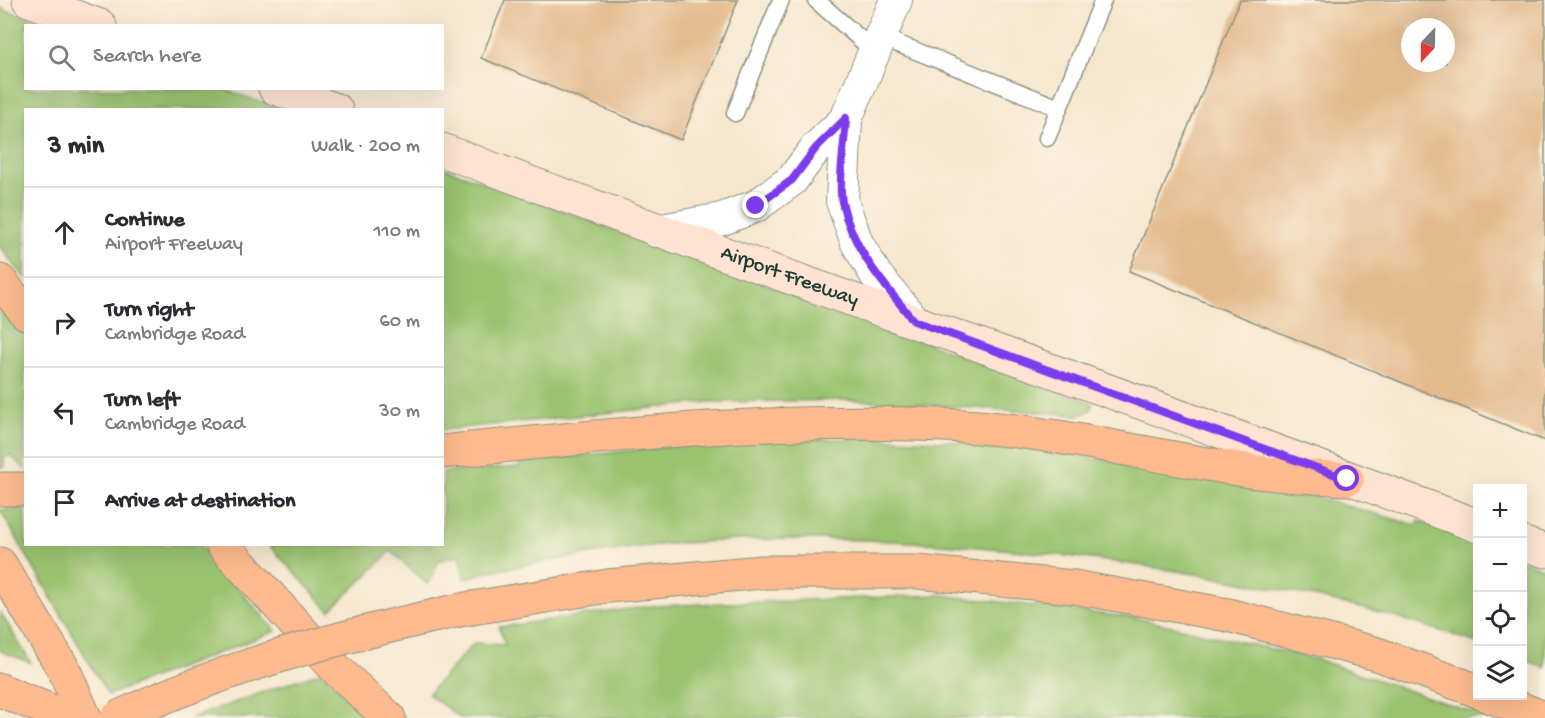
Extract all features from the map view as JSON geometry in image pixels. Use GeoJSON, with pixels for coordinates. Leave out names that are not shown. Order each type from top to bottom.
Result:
{"type":"FeatureCollection","features":[{"type":"Feature","properties":{"kind":"highway"},"geometry":{"type":"LineString","coordinates":[[0,281],[24,311]]}},
{"type":"Feature","properties":{"kind":"highway"},"geometry":{"type":"LineString","coordinates":[[444,452],[716,425],[838,421],[987,429],[1078,440],[1265,473],[1347,479]]}},
{"type":"Feature","properties":{"kind":"highway"},"geometry":{"type":"LineString","coordinates":[[0,489],[24,489]]}},
{"type":"Feature","properties":{"kind":"highway"},"geometry":{"type":"LineString","coordinates":[[224,546],[338,671],[389,718]]}},
{"type":"Feature","properties":{"kind":"highway"},"geometry":{"type":"LineString","coordinates":[[0,564],[63,668],[85,718]]}},
{"type":"Feature","properties":{"kind":"highway"},"geometry":{"type":"LineString","coordinates":[[117,718],[248,664],[361,632],[460,610],[608,586],[750,573],[917,572],[1074,587],[1228,615],[1377,654],[1473,689]]}},
{"type":"Feature","properties":{"kind":"highway"},"geometry":{"type":"LineString","coordinates":[[0,690],[68,718]]}},
{"type":"Feature","properties":{"kind":"highway"},"geometry":{"type":"LineString","coordinates":[[1499,700],[1544,718]]}},
{"type":"Feature","properties":{"kind":"main road"},"geometry":{"type":"LineString","coordinates":[[29,0],[95,24]]}},
{"type":"Feature","properties":{"kind":"main road"},"geometry":{"type":"LineString","coordinates":[[281,90],[330,108]]}},
{"type":"Feature","properties":{"kind":"main road","name":"Airport Freeway"},"geometry":{"type":"LineString","coordinates":[[444,151],[656,231],[914,321],[1473,524]]}},
{"type":"Feature","properties":{"kind":"main road"},"geometry":{"type":"LineString","coordinates":[[1527,545],[1545,551]]}},
{"type":"Feature","properties":{"kind":"street"},"geometry":{"type":"LineString","coordinates":[[896,0],[846,118],[842,201],[857,243],[876,275],[914,321]]}},
{"type":"Feature","properties":{"kind":"street"},"geometry":{"type":"LineString","coordinates":[[656,231],[722,219],[756,206],[792,180],[816,148],[846,118]]}},
{"type":"Feature","properties":{"kind":"lane"},"geometry":{"type":"LineString","coordinates":[[735,113],[781,0]]}},
{"type":"Feature","properties":{"kind":"lane"},"geometry":{"type":"LineString","coordinates":[[816,0],[878,44],[1059,108]]}},
{"type":"Feature","properties":{"kind":"lane"},"geometry":{"type":"LineString","coordinates":[[1047,138],[1103,0]]}},
{"type":"Feature","properties":{"kind":"green space"},"geometry":{"type":"Polygon","coordinates":[[[0,8],[45,24],[24,24],[24,90],[226,90],[278,108],[24,108],[24,277],[0,247],[0,8]]]}},
{"type":"Feature","properties":{"kind":"green space"},"geometry":{"type":"Polygon","coordinates":[[[444,168],[1093,403],[1091,410],[1081,415],[855,400],[709,402],[444,430],[444,168]]]}},
{"type":"Feature","properties":{"kind":"green space"},"geometry":{"type":"Polygon","coordinates":[[[0,298],[24,329],[24,468],[10,455],[4,458],[5,467],[0,467],[0,298]]]}},
{"type":"Feature","properties":{"kind":"green space"},"geometry":{"type":"Polygon","coordinates":[[[871,438],[992,443],[1280,487],[1415,525],[1419,521],[1473,541],[1473,642],[1338,602],[1196,574],[996,548],[840,539],[736,540],[660,545],[490,571],[464,579],[460,555],[438,561],[431,581],[427,584],[391,551],[330,611],[270,546],[444,546],[444,472],[520,467],[519,462],[714,442],[871,438]]]}},
{"type":"Feature","properties":{"kind":"green space"},"geometry":{"type":"Polygon","coordinates":[[[24,508],[24,546],[201,546],[276,631],[108,695],[0,510],[24,508]]]}},
{"type":"Feature","properties":{"kind":"green space"},"geometry":{"type":"Polygon","coordinates":[[[1527,562],[1545,569],[1545,668],[1527,661],[1527,562]]]}},
{"type":"Feature","properties":{"kind":"green space"},"geometry":{"type":"Polygon","coordinates":[[[941,595],[1137,618],[1319,660],[1489,718],[460,718],[428,694],[474,643],[505,645],[499,627],[651,606],[941,595]]]}},
{"type":"Feature","properties":{"kind":"green space"},"geometry":{"type":"Polygon","coordinates":[[[0,612],[31,663],[0,651],[0,612]]]}},
{"type":"Feature","properties":{"kind":"green space"},"geometry":{"type":"Polygon","coordinates":[[[320,672],[371,718],[191,718],[320,672]]]}},
{"type":"Feature","properties":{"kind":"building"},"geometry":{"type":"Polygon","coordinates":[[[505,0],[738,0],[681,140],[481,58],[505,0]]]}},
{"type":"Feature","properties":{"kind":"building"},"geometry":{"type":"Polygon","coordinates":[[[1240,0],[1545,0],[1545,441],[1129,271],[1240,0]]]}},
{"type":"Feature","properties":{"kind":"route"},"geometry":{"type":"LineString","coordinates":[[756,206],[792,180],[816,148],[846,118],[842,201],[857,243],[876,275],[914,321],[1347,479]]}}]}
